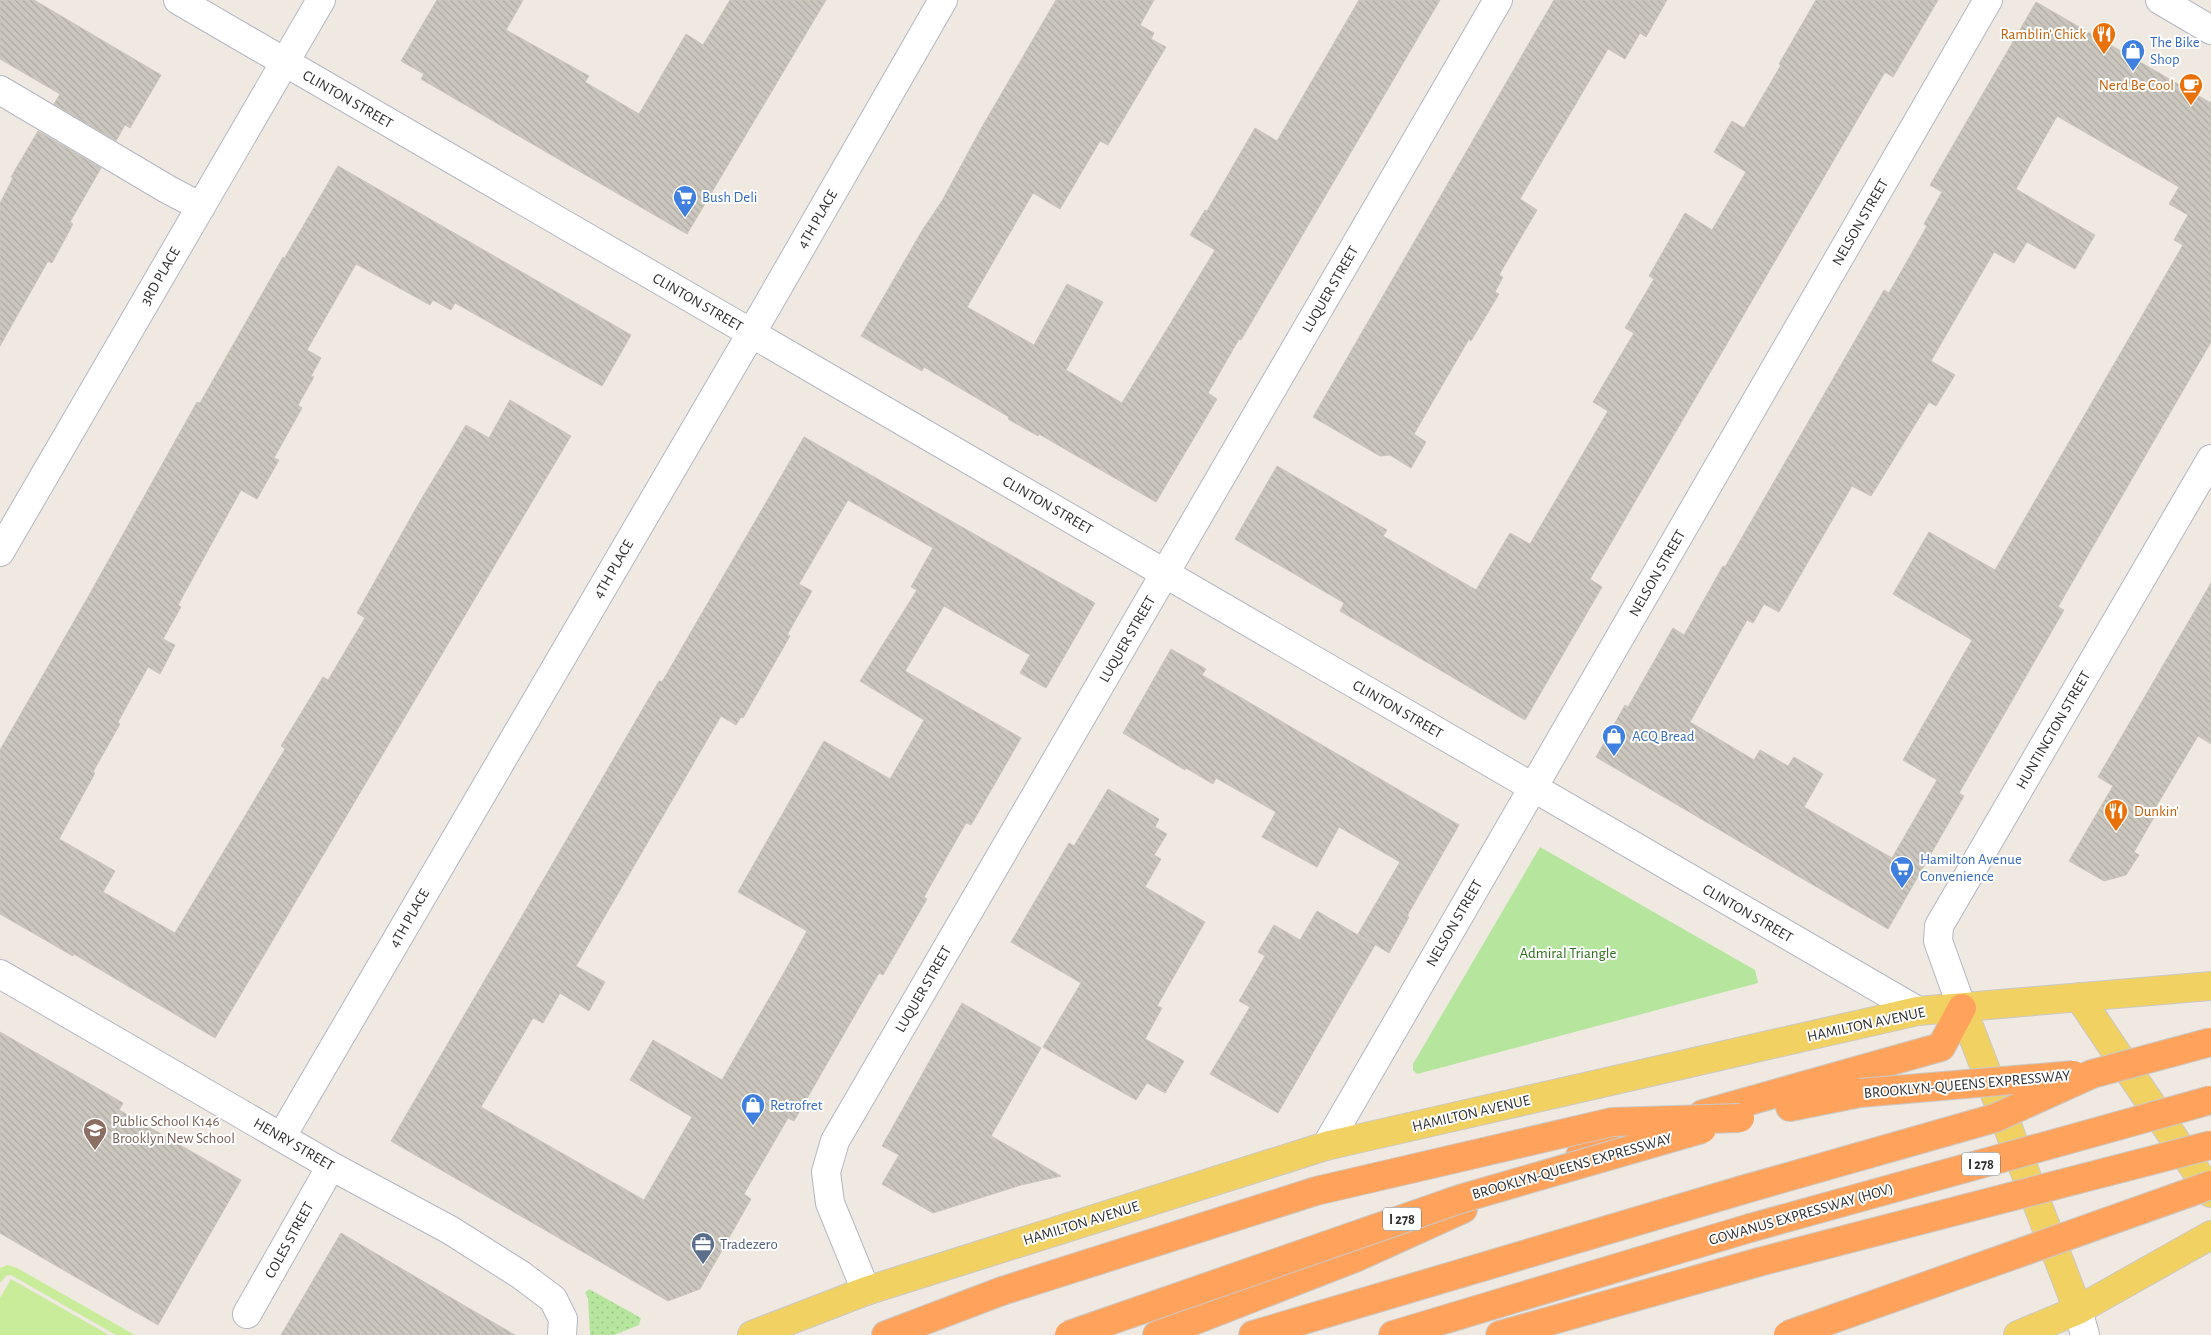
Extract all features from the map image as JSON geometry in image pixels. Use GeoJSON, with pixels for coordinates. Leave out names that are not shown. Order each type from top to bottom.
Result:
{"type":"FeatureCollection","features":[{"type":"Feature","properties":{"kind":"highway"},"geometry":{"type":"LineString","coordinates":[[1157,1335],[1355,1258],[1617,1138],[1942,1047],[1962,1008]]}},
{"type":"Feature","properties":{"kind":"highway","name":"I 278"},"geometry":{"type":"LineString","coordinates":[[2092,1074],[2211,1042]]}},
{"type":"Feature","properties":{"kind":"highway"},"geometry":{"type":"LineString","coordinates":[[1253,1335],[1742,1190],[1995,1118],[2092,1074]]}},
{"type":"Feature","properties":{"kind":"highway","name":"BROOKLYN-QUEENS EXPRESSWAY"},"geometry":{"type":"LineString","coordinates":[[1069,1335],[1460,1198],[1740,1118],[1860,1093],[2092,1074]]}},
{"type":"Feature","properties":{"kind":"highway","name":"GOWANUS EXPRESSWAY (HOV)"},"geometry":{"type":"LineString","coordinates":[[1393,1335],[1750,1228],[2211,1100]]}},
{"type":"Feature","properties":{"kind":"highway"},"geometry":{"type":"LineString","coordinates":[[886,1335],[1002,1291],[1316,1191],[1612,1122],[1740,1118]]}},
{"type":"Feature","properties":{"kind":"highway"},"geometry":{"type":"LineString","coordinates":[[1500,1335],[1759,1262],[2211,1145]]}},
{"type":"Feature","properties":{"kind":"highway"},"geometry":{"type":"LineString","coordinates":[[1788,1335],[2211,1185]]}},
{"type":"Feature","properties":{"kind":"main road","name":"HAMILTON AVENUE"},"geometry":{"type":"LineString","coordinates":[[752,1335],[866,1290],[1326,1146],[1918,1012],[2211,986]]}},
{"type":"Feature","properties":{"kind":"main road"},"geometry":{"type":"LineString","coordinates":[[2079,997],[2211,1193]]}},
{"type":"Feature","properties":{"kind":"main road"},"geometry":{"type":"LineString","coordinates":[[1962,1008],[2082,1322]]}},
{"type":"Feature","properties":{"kind":"main road"},"geometry":{"type":"LineString","coordinates":[[2018,1335],[2082,1322],[2211,1235]]}},
{"type":"Feature","properties":{"kind":"street","name":"CLINTON STREET"},"geometry":{"type":"LineString","coordinates":[[178,0],[752,332],[1918,1012]]}},
{"type":"Feature","properties":{"kind":"street","name":"3RD PLACE"},"geometry":{"type":"LineString","coordinates":[[0,552],[321,0]]}},
{"type":"Feature","properties":{"kind":"street","name":"4TH PLACE"},"geometry":{"type":"LineString","coordinates":[[282,1136],[752,332],[943,0]]}},
{"type":"Feature","properties":{"kind":"street","name":"LUQUER STREET"},"geometry":{"type":"LineString","coordinates":[[866,1290],[830,1204],[826,1172],[835,1141],[1498,0]]}},
{"type":"Feature","properties":{"kind":"street","name":"NELSON STREET"},"geometry":{"type":"LineString","coordinates":[[1326,1146],[1988,0]]}},
{"type":"Feature","properties":{"kind":"street"},"geometry":{"type":"LineString","coordinates":[[2160,0],[2211,30]]}},
{"type":"Feature","properties":{"kind":"street"},"geometry":{"type":"LineString","coordinates":[[0,90],[200,207]]}},
{"type":"Feature","properties":{"kind":"street","name":"HUNTINGTON STREET"},"geometry":{"type":"LineString","coordinates":[[1962,1008],[1938,941],[1939,926],[2211,459]]}},
{"type":"Feature","properties":{"kind":"street","name":"HENRY STREET"},"geometry":{"type":"LineString","coordinates":[[0,974],[331,1166],[450,1230],[521,1275],[553,1299],[563,1319],[562,1335]]}},
{"type":"Feature","properties":{"kind":"street","name":"COLES STREET"},"geometry":{"type":"LineString","coordinates":[[247,1314],[331,1166]]}},
{"type":"Feature","properties":{"kind":"green space","name":"Admiral Triangle"},"geometry":{"type":"Polygon","coordinates":[[[1540,847],[1755,970],[1758,983],[1417,1074],[1413,1070],[1413,1064],[1540,847]]]}},
{"type":"Feature","properties":{"kind":"green space"},"geometry":{"type":"Polygon","coordinates":[[[8,1265],[17,1268],[135,1335],[116,1335],[11,1275],[7,1275],[0,1283],[0,1268],[8,1265]]]}},
{"type":"Feature","properties":{"kind":"green space"},"geometry":{"type":"Polygon","coordinates":[[[11,1279],[109,1335],[0,1335],[0,1298],[11,1279]]]}},
{"type":"Feature","properties":{"kind":"green space"},"geometry":{"type":"Polygon","coordinates":[[[589,1289],[641,1318],[639,1325],[614,1335],[590,1335],[588,1298],[585,1293],[589,1289]]]}},
{"type":"Feature","properties":{"kind":"building"},"geometry":{"type":"Polygon","coordinates":[[[0,0],[34,0],[161,75],[130,128],[125,125],[116,141],[54,104],[60,94],[0,59],[0,0]]]}},
{"type":"Feature","properties":{"kind":"building"},"geometry":{"type":"Polygon","coordinates":[[[437,0],[523,0],[506,30],[589,76],[585,82],[639,114],[686,34],[703,45],[730,0],[826,0],[687,234],[421,79],[424,74],[401,61],[437,0]]]}},
{"type":"Feature","properties":{"kind":"building"},"geometry":{"type":"Polygon","coordinates":[[[1056,0],[1154,0],[1140,25],[1154,33],[1151,39],[1166,47],[1108,145],[1100,141],[1060,209],[1033,193],[967,307],[1034,345],[1067,284],[1103,302],[1066,370],[1122,403],[1215,250],[1190,235],[1205,210],[1207,211],[1255,128],[1277,141],[1359,0],[1440,0],[1208,393],[1217,399],[1156,502],[1039,434],[1038,436],[1008,419],[1009,417],[924,367],[922,371],[861,336],[923,229],[942,201],[982,127],[1056,0]]]}},
{"type":"Feature","properties":{"kind":"building"},"geometry":{"type":"Polygon","coordinates":[[[1554,0],[1667,0],[1646,37],[1640,33],[1625,59],[1608,49],[1520,199],[1537,210],[1499,275],[1503,277],[1495,292],[1499,294],[1471,341],[1469,339],[1414,434],[1426,442],[1411,468],[1390,455],[1380,456],[1313,417],[1554,0]]]}},
{"type":"Feature","properties":{"kind":"building"},"geometry":{"type":"Polygon","coordinates":[[[1816,0],[1938,0],[1893,77],[1885,72],[1590,579],[1602,587],[1525,720],[1340,611],[1344,603],[1235,539],[1277,466],[1387,530],[1383,536],[1476,590],[1510,533],[1530,544],[1608,411],[1593,402],[1634,333],[1625,328],[1654,279],[1649,276],[1685,213],[1712,230],[1746,172],[1714,152],[1732,121],[1744,128],[1816,0]]]}},
{"type":"Feature","properties":{"kind":"building"},"geometry":{"type":"Polygon","coordinates":[[[2036,2],[2211,103],[2211,342],[2058,607],[2064,610],[1959,793],[1964,796],[1888,929],[1596,757],[1625,705],[1628,707],[1673,628],[1684,635],[1884,290],[1889,293],[1927,226],[1924,224],[1942,192],[1930,185],[2036,2]],[[2057,116],[2016,189],[2095,235],[2075,269],[2027,242],[2014,263],[1994,252],[1931,361],[1955,375],[1936,406],[1929,402],[1871,496],[1852,486],[1779,612],[1764,604],[1753,623],[1747,620],[1690,722],[1754,760],[1760,750],[1788,766],[1794,757],[1823,774],[1804,807],[1892,858],[1937,780],[1903,760],[1972,640],[1893,594],[1929,532],[1995,570],[2183,245],[2174,240],[2188,215],[2169,204],[2179,187],[2057,116]]]}},
{"type":"Feature","properties":{"kind":"building"},"geometry":{"type":"Polygon","coordinates":[[[38,131],[101,168],[70,222],[73,224],[52,263],[48,261],[0,346],[0,203],[13,178],[11,177],[38,131]]]}},
{"type":"Feature","properties":{"kind":"building"},"geometry":{"type":"Polygon","coordinates":[[[338,166],[631,335],[602,386],[455,303],[451,310],[433,300],[430,305],[356,264],[307,350],[321,358],[311,376],[314,377],[298,405],[302,408],[274,458],[279,460],[257,499],[241,490],[178,605],[181,607],[163,639],[175,645],[160,674],[148,667],[118,722],[120,724],[93,772],[95,773],[59,839],[115,871],[103,892],[175,933],[285,749],[281,746],[323,677],[328,680],[365,618],[357,613],[419,503],[466,425],[489,438],[510,400],[571,436],[215,1038],[74,954],[73,956],[0,914],[0,750],[197,402],[200,403],[283,257],[284,259],[338,166]]]}},
{"type":"Feature","properties":{"kind":"building"},"geometry":{"type":"Polygon","coordinates":[[[804,437],[1095,603],[1046,688],[1020,673],[1030,655],[944,606],[905,671],[1021,738],[971,825],[966,823],[924,897],[927,899],[883,975],[879,973],[794,1121],[788,1118],[744,1194],[751,1199],[700,1289],[668,1301],[391,1141],[659,681],[662,682],[804,437]],[[848,500],[799,584],[812,591],[787,635],[790,636],[743,718],[741,717],[736,725],[721,716],[576,966],[605,982],[589,1011],[560,993],[543,1023],[533,1018],[481,1107],[644,1200],[692,1117],[630,1080],[653,1040],[722,1080],[785,971],[807,931],[738,892],[824,741],[890,779],[924,720],[860,681],[917,590],[911,587],[933,548],[848,500]]]}},
{"type":"Feature","properties":{"kind":"building"},"geometry":{"type":"Polygon","coordinates":[[[2211,583],[2211,744],[2198,736],[2154,810],[2157,812],[2134,852],[2139,855],[2126,875],[2104,881],[2069,861],[2113,786],[2098,777],[2211,583]]]}},
{"type":"Feature","properties":{"kind":"building"},"geometry":{"type":"Polygon","coordinates":[[[1171,649],[1206,669],[1202,675],[1459,825],[1407,916],[1409,917],[1389,953],[1358,934],[1400,862],[1339,827],[1317,867],[1262,837],[1276,812],[1216,778],[1213,784],[1186,768],[1185,770],[1123,733],[1171,649]]]}},
{"type":"Feature","properties":{"kind":"building"},"geometry":{"type":"Polygon","coordinates":[[[1108,789],[1159,819],[1155,827],[1167,834],[1154,855],[1161,859],[1145,887],[1205,922],[1157,1006],[1162,1008],[1145,1039],[1184,1061],[1165,1093],[1147,1083],[1136,1100],[1043,1047],[1081,983],[1011,942],[1069,843],[1074,846],[1108,789]]]}},
{"type":"Feature","properties":{"kind":"building"},"geometry":{"type":"Polygon","coordinates":[[[1317,911],[1375,945],[1278,1113],[1210,1074],[1250,1007],[1239,1001],[1265,956],[1258,952],[1274,925],[1300,940],[1317,911]]]}},
{"type":"Feature","properties":{"kind":"building"},"geometry":{"type":"Polygon","coordinates":[[[962,1003],[1041,1048],[991,1136],[1061,1176],[1021,1185],[933,1213],[882,1184],[899,1155],[882,1146],[962,1003]]]}},
{"type":"Feature","properties":{"kind":"building","name":"Public School K146 Brooklyn New School"},"geometry":{"type":"Polygon","coordinates":[[[0,1032],[123,1103],[119,1110],[241,1180],[158,1325],[0,1233],[0,1032]]]}},
{"type":"Feature","properties":{"kind":"building"},"geometry":{"type":"Polygon","coordinates":[[[341,1233],[465,1306],[515,1335],[281,1335],[341,1233]]]}},
{"type":"Feature","properties":{"kind":"place","name":"Ramblin' Chick"},"geometry":{"type":"Point","coordinates":[2104,55]}},
{"type":"Feature","properties":{"kind":"place","name":"The Bike Shop"},"geometry":{"type":"Point","coordinates":[2133,72]}},
{"type":"Feature","properties":{"kind":"place","name":"Nerd Be Cool"},"geometry":{"type":"Point","coordinates":[2191,106]}},
{"type":"Feature","properties":{"kind":"place","name":"Bush Deli"},"geometry":{"type":"Point","coordinates":[685,218]}},
{"type":"Feature","properties":{"kind":"place","name":"ACQ Bread"},"geometry":{"type":"Point","coordinates":[1614,757]}},
{"type":"Feature","properties":{"kind":"place","name":"Dunkin'"},"geometry":{"type":"Point","coordinates":[2116,832]}},
{"type":"Feature","properties":{"kind":"place","name":"Hamilton Avenue Convenience"},"geometry":{"type":"Point","coordinates":[1902,889]}},
{"type":"Feature","properties":{"kind":"place","name":"Retrofret"},"geometry":{"type":"Point","coordinates":[753,1126]}},
{"type":"Feature","properties":{"kind":"place","name":"Public School K146 Brooklyn New School"},"geometry":{"type":"Point","coordinates":[95,1151]}},
{"type":"Feature","properties":{"kind":"place","name":"Tradezero"},"geometry":{"type":"Point","coordinates":[703,1265]}}]}
